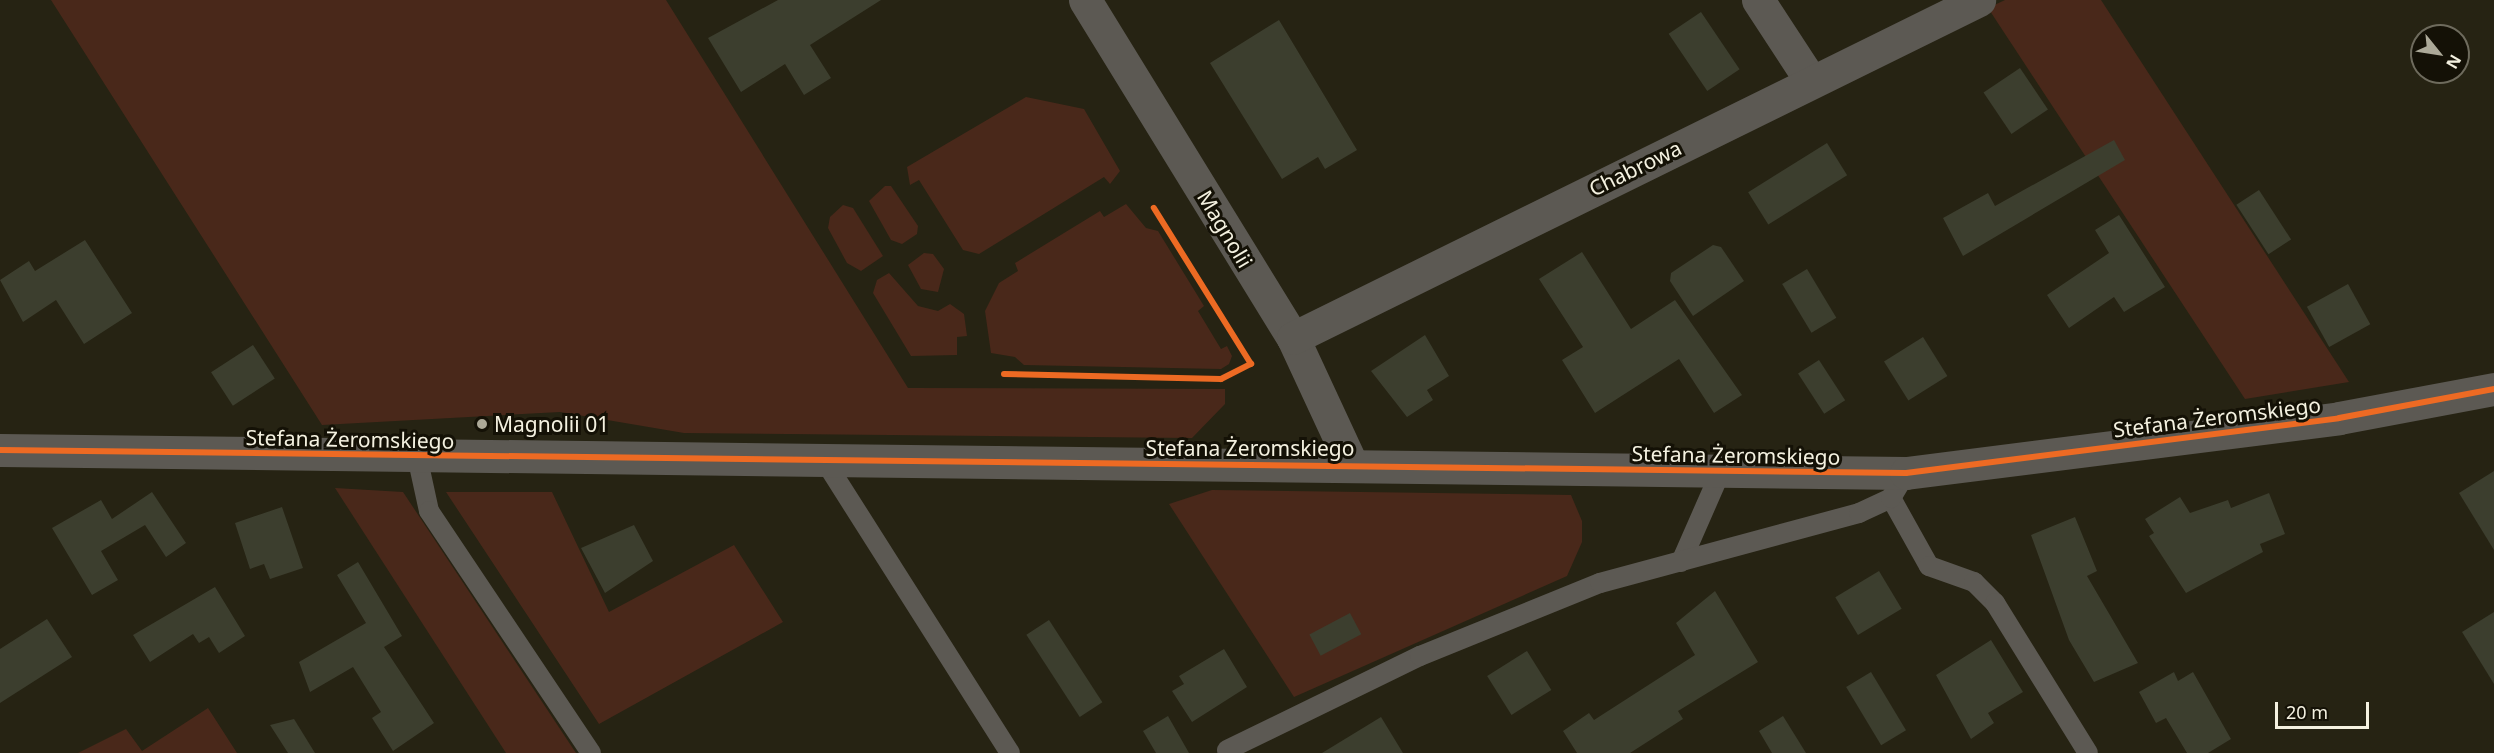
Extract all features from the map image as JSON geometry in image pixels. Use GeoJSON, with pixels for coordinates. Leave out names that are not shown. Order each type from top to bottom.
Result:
{"type":"FeatureCollection","features":[{"type":"Feature","properties":{"kind":"street","name":"Magnolii"},"geometry":{"type":"LineString","coordinates":[[1086,0],[1293,338],[1352,465]]}},
{"type":"Feature","properties":{"kind":"street"},"geometry":{"type":"LineString","coordinates":[[1758,0],[1811,81]]}},
{"type":"Feature","properties":{"kind":"street","name":"Chabrowa"},"geometry":{"type":"LineString","coordinates":[[1293,338],[1979,0]]}},
{"type":"Feature","properties":{"kind":"street","name":"Stefana Żeromskiego"},"geometry":{"type":"LineString","coordinates":[[0,450],[826,463],[1352,465],[1721,471],[1898,485],[2339,418],[2494,389]]}},
{"type":"Feature","properties":{"kind":"lane"},"geometry":{"type":"LineString","coordinates":[[417,456],[429,511],[591,753]]}},
{"type":"Feature","properties":{"kind":"lane"},"geometry":{"type":"LineString","coordinates":[[826,463],[1010,753]]}},
{"type":"Feature","properties":{"kind":"lane"},"geometry":{"type":"LineString","coordinates":[[1681,562],[1721,471]]}},
{"type":"Feature","properties":{"kind":"lane"},"geometry":{"type":"LineString","coordinates":[[1227,750],[1504,620],[1600,583],[1681,562],[1769,534],[1859,513],[1898,485],[1929,566],[1974,582],[1995,603],[2088,753]]}},
{"type":"Feature","properties":{"kind":"shaded area"},"geometry":{"type":"Polygon","coordinates":[[[51,0],[666,0],[908,388],[1225,389],[1225,404],[1192,438],[684,433],[560,412],[322,425],[51,0]]]}},
{"type":"Feature","properties":{"kind":"shaded area"},"geometry":{"type":"Polygon","coordinates":[[[2005,0],[2101,0],[2349,382],[2245,399],[1988,8],[2005,0]]]}},
{"type":"Feature","properties":{"kind":"shaded area"},"geometry":{"type":"Polygon","coordinates":[[[1026,97],[1084,109],[1120,171],[1110,184],[1104,177],[979,254],[963,250],[919,180],[910,185],[907,167],[1026,97]]]}},
{"type":"Feature","properties":{"kind":"shaded area"},"geometry":{"type":"Polygon","coordinates":[[[885,186],[891,186],[918,226],[917,234],[902,244],[891,240],[869,201],[885,186]]]}},
{"type":"Feature","properties":{"kind":"shaded area"},"geometry":{"type":"Polygon","coordinates":[[[1126,204],[1146,228],[1158,231],[1204,306],[1198,311],[1221,349],[1227,346],[1232,356],[1229,364],[1221,369],[1024,365],[1015,357],[991,353],[985,311],[999,283],[1018,271],[1015,263],[1100,211],[1104,217],[1126,204]]]}},
{"type":"Feature","properties":{"kind":"shaded area"},"geometry":{"type":"Polygon","coordinates":[[[843,205],[853,208],[883,256],[861,271],[847,263],[828,228],[830,217],[843,205]]]}},
{"type":"Feature","properties":{"kind":"shaded area"},"geometry":{"type":"Polygon","coordinates":[[[924,253],[933,254],[944,269],[938,292],[921,289],[908,265],[924,253]]]}},
{"type":"Feature","properties":{"kind":"shaded area"},"geometry":{"type":"Polygon","coordinates":[[[889,273],[918,306],[938,311],[950,304],[964,314],[967,336],[957,337],[957,355],[911,356],[873,293],[877,280],[889,273]]]}},
{"type":"Feature","properties":{"kind":"shaded area"},"geometry":{"type":"Polygon","coordinates":[[[335,488],[403,492],[576,753],[506,753],[335,488]]]}},
{"type":"Feature","properties":{"kind":"shaded area"},"geometry":{"type":"Polygon","coordinates":[[[1212,490],[1571,495],[1582,521],[1582,542],[1567,576],[1294,697],[1169,504],[1212,490]]]}},
{"type":"Feature","properties":{"kind":"shaded area"},"geometry":{"type":"Polygon","coordinates":[[[446,492],[552,492],[609,612],[734,545],[783,622],[599,724],[446,492]]]}},
{"type":"Feature","properties":{"kind":"shaded area"},"geometry":{"type":"Polygon","coordinates":[[[208,708],[237,753],[78,753],[126,729],[142,751],[208,708]]]}},
{"type":"Feature","properties":{"kind":"building"},"geometry":{"type":"Polygon","coordinates":[[[778,0],[881,0],[810,45],[831,78],[804,95],[785,64],[741,92],[708,38],[778,0]]]}},
{"type":"Feature","properties":{"kind":"building"},"geometry":{"type":"Polygon","coordinates":[[[1701,12],[1740,69],[1707,91],[1669,34],[1701,12]]]}},
{"type":"Feature","properties":{"kind":"building"},"geometry":{"type":"Polygon","coordinates":[[[1279,20],[1357,150],[1325,169],[1318,157],[1282,179],[1210,63],[1279,20]]]}},
{"type":"Feature","properties":{"kind":"building"},"geometry":{"type":"Polygon","coordinates":[[[2020,68],[2048,109],[2011,134],[1984,93],[2020,68]]]}},
{"type":"Feature","properties":{"kind":"building"},"geometry":{"type":"Polygon","coordinates":[[[2114,140],[2125,160],[1963,256],[1943,218],[1988,193],[1995,206],[2114,140]]]}},
{"type":"Feature","properties":{"kind":"building"},"geometry":{"type":"Polygon","coordinates":[[[1827,143],[1847,175],[1768,225],[1748,192],[1827,143]]]}},
{"type":"Feature","properties":{"kind":"building"},"geometry":{"type":"Polygon","coordinates":[[[2259,190],[2291,239],[2268,254],[2236,205],[2259,190]]]}},
{"type":"Feature","properties":{"kind":"building"},"geometry":{"type":"Polygon","coordinates":[[[2119,215],[2165,287],[2124,312],[2114,297],[2069,328],[2047,295],[2109,253],[2095,230],[2119,215]]]}},
{"type":"Feature","properties":{"kind":"building"},"geometry":{"type":"Polygon","coordinates":[[[85,240],[132,313],[84,344],[56,300],[23,322],[0,280],[29,261],[35,271],[85,240]]]}},
{"type":"Feature","properties":{"kind":"building"},"geometry":{"type":"Polygon","coordinates":[[[1713,245],[1721,247],[1744,281],[1693,316],[1670,281],[1671,273],[1713,245]]]}},
{"type":"Feature","properties":{"kind":"building"},"geometry":{"type":"Polygon","coordinates":[[[1582,252],[1631,329],[1675,300],[1742,395],[1714,413],[1679,359],[1595,413],[1562,360],[1583,347],[1539,279],[1582,252]]]}},
{"type":"Feature","properties":{"kind":"building"},"geometry":{"type":"Polygon","coordinates":[[[1807,269],[1836,318],[1811,333],[1782,284],[1807,269]]]}},
{"type":"Feature","properties":{"kind":"building"},"geometry":{"type":"Polygon","coordinates":[[[2348,284],[2370,324],[2329,347],[2307,307],[2348,284]]]}},
{"type":"Feature","properties":{"kind":"building"},"geometry":{"type":"Polygon","coordinates":[[[1425,335],[1449,376],[1427,390],[1433,400],[1407,417],[1371,371],[1425,335]]]}},
{"type":"Feature","properties":{"kind":"building"},"geometry":{"type":"Polygon","coordinates":[[[1923,337],[1947,376],[1908,400],[1884,361],[1923,337]]]}},
{"type":"Feature","properties":{"kind":"building"},"geometry":{"type":"Polygon","coordinates":[[[253,345],[275,379],[233,406],[211,372],[253,345]]]}},
{"type":"Feature","properties":{"kind":"building"},"geometry":{"type":"Polygon","coordinates":[[[1819,360],[1845,400],[1824,414],[1798,374],[1819,360]]]}},
{"type":"Feature","properties":{"kind":"building"},"geometry":{"type":"Polygon","coordinates":[[[2494,471],[2494,550],[2459,493],[2494,471]]]}},
{"type":"Feature","properties":{"kind":"building"},"geometry":{"type":"Polygon","coordinates":[[[152,492],[186,543],[166,557],[145,525],[101,551],[118,580],[92,595],[52,528],[101,500],[112,519],[152,492]]]}},
{"type":"Feature","properties":{"kind":"building"},"geometry":{"type":"Polygon","coordinates":[[[2269,493],[2285,534],[2260,544],[2263,552],[2186,593],[2149,536],[2154,533],[2145,519],[2180,497],[2190,513],[2228,500],[2231,508],[2269,493]]]}},
{"type":"Feature","properties":{"kind":"building"},"geometry":{"type":"Polygon","coordinates":[[[282,507],[303,568],[270,579],[264,564],[250,569],[235,523],[282,507]]]}},
{"type":"Feature","properties":{"kind":"building"},"geometry":{"type":"Polygon","coordinates":[[[2075,517],[2097,571],[2087,576],[2138,663],[2094,682],[2069,640],[2031,535],[2075,517]]]}},
{"type":"Feature","properties":{"kind":"building"},"geometry":{"type":"Polygon","coordinates":[[[634,525],[653,561],[605,593],[581,548],[634,525]]]}},
{"type":"Feature","properties":{"kind":"building"},"geometry":{"type":"Polygon","coordinates":[[[358,562],[402,636],[384,647],[434,723],[393,751],[372,718],[381,712],[353,667],[310,692],[299,662],[366,623],[337,575],[358,562]]]}},
{"type":"Feature","properties":{"kind":"building"},"geometry":{"type":"Polygon","coordinates":[[[1879,571],[1902,609],[1858,635],[1835,597],[1879,571]]]}},
{"type":"Feature","properties":{"kind":"building"},"geometry":{"type":"Polygon","coordinates":[[[215,587],[245,636],[219,653],[209,637],[199,643],[193,634],[150,662],[133,635],[215,587]]]}},
{"type":"Feature","properties":{"kind":"building"},"geometry":{"type":"Polygon","coordinates":[[[1715,591],[1758,662],[1678,711],[1683,719],[1630,753],[1577,753],[1563,731],[1589,713],[1594,720],[1695,655],[1676,623],[1715,591]]]}},
{"type":"Feature","properties":{"kind":"building"},"geometry":{"type":"Polygon","coordinates":[[[2494,612],[2494,684],[2462,632],[2494,612]]]}},
{"type":"Feature","properties":{"kind":"building"},"geometry":{"type":"Polygon","coordinates":[[[1350,613],[1361,634],[1321,656],[1309,635],[1350,613]]]}},
{"type":"Feature","properties":{"kind":"building"},"geometry":{"type":"Polygon","coordinates":[[[47,619],[72,657],[0,703],[0,649],[47,619]]]}},
{"type":"Feature","properties":{"kind":"building"},"geometry":{"type":"Polygon","coordinates":[[[1049,620],[1102,702],[1080,717],[1026,635],[1049,620]]]}},
{"type":"Feature","properties":{"kind":"building"},"geometry":{"type":"Polygon","coordinates":[[[1991,640],[2023,692],[1988,713],[1994,723],[1971,739],[1936,675],[1991,640]]]}},
{"type":"Feature","properties":{"kind":"building"},"geometry":{"type":"Polygon","coordinates":[[[1224,649],[1247,687],[1192,722],[1172,691],[1184,684],[1179,676],[1224,649]]]}},
{"type":"Feature","properties":{"kind":"building"},"geometry":{"type":"Polygon","coordinates":[[[1527,651],[1551,690],[1512,715],[1487,676],[1527,651]]]}},
{"type":"Feature","properties":{"kind":"building"},"geometry":{"type":"Polygon","coordinates":[[[1871,672],[1906,730],[1881,745],[1846,687],[1871,672]]]}},
{"type":"Feature","properties":{"kind":"building"},"geometry":{"type":"Polygon","coordinates":[[[2174,672],[2178,681],[2193,672],[2231,739],[2208,753],[2187,753],[2166,718],[2156,723],[2139,692],[2174,672]]]}},
{"type":"Feature","properties":{"kind":"building"},"geometry":{"type":"Polygon","coordinates":[[[1168,716],[1189,753],[1156,753],[1143,731],[1168,716]]]}},
{"type":"Feature","properties":{"kind":"building"},"geometry":{"type":"Polygon","coordinates":[[[1783,716],[1806,753],[1772,753],[1759,731],[1783,716]]]}},
{"type":"Feature","properties":{"kind":"building"},"geometry":{"type":"Polygon","coordinates":[[[1381,717],[1403,753],[1322,753],[1381,717]]]}},
{"type":"Feature","properties":{"kind":"building"},"geometry":{"type":"Polygon","coordinates":[[[294,719],[315,753],[288,753],[270,725],[294,719]]]}},
{"type":"Feature","properties":{"kind":"cycle path"},"geometry":{"type":"LineString","coordinates":[[1004,374],[1221,379],[1251,364],[1154,208]]}},
{"type":"Feature","properties":{"kind":"cycle path"},"geometry":{"type":"LineString","coordinates":[[0,450],[1906,473],[2339,418],[2494,389]]}},
{"type":"Feature","properties":{"kind":"place","name":"Magnolii 01"},"geometry":{"type":"Point","coordinates":[482,424]}}]}
